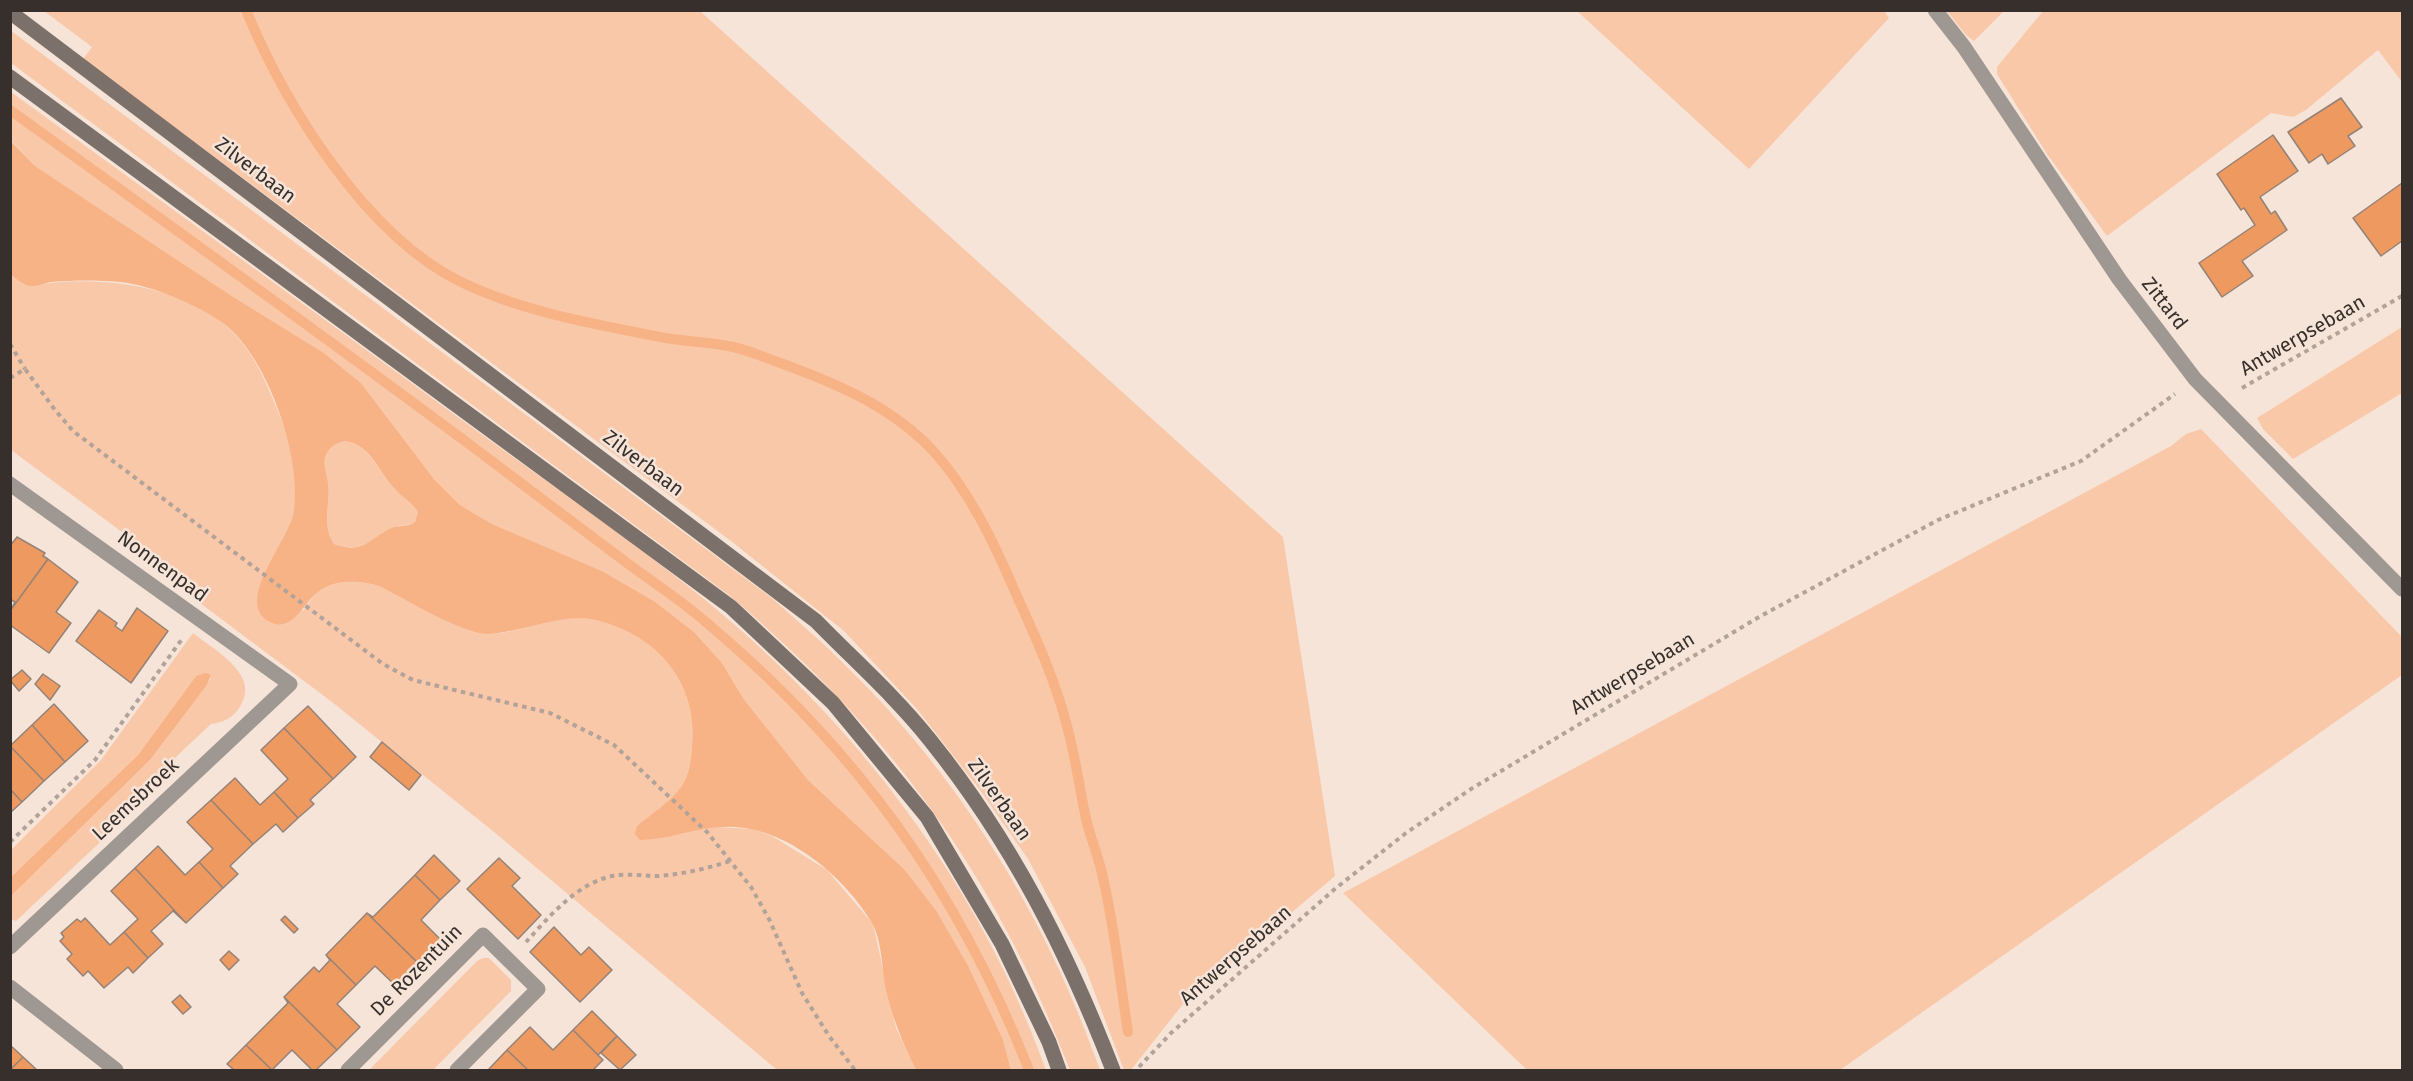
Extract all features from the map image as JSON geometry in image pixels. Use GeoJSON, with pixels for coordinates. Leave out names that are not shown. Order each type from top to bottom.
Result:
{"type":"FeatureCollection","features":[{"type":"Feature","properties":{"kind":"main road","name":"Zilverbaan"},"geometry":{"type":"LineString","coordinates":[[10,12],[816,621],[929,738],[1008,850],[1049,921],[1113,1071]]}},
{"type":"Feature","properties":{"kind":"main road"},"geometry":{"type":"LineString","coordinates":[[10,77],[731,607],[833,703],[927,818],[1002,944],[1049,1042],[1059,1071]]}},
{"type":"Feature","properties":{"kind":"street","name":"Zittard"},"geometry":{"type":"LineString","coordinates":[[1935,10],[1964,47],[2119,279],[2195,379],[2403,590]]}},
{"type":"Feature","properties":{"kind":"street","name":"Nonnenpad"},"geometry":{"type":"LineString","coordinates":[[10,484],[290,684]]}},
{"type":"Feature","properties":{"kind":"street","name":"Leemsbroek"},"geometry":{"type":"LineString","coordinates":[[10,947],[290,684]]}},
{"type":"Feature","properties":{"kind":"street","name":"De Rozentuin"},"geometry":{"type":"LineString","coordinates":[[348,1071],[483,935],[538,989],[457,1071]]}},
{"type":"Feature","properties":{"kind":"street"},"geometry":{"type":"LineString","coordinates":[[10,987],[116,1071]]}},
{"type":"Feature","properties":{"kind":"path","name":"Antwerpsebaan"},"geometry":{"type":"LineString","coordinates":[[2219,401],[2403,296]]}},
{"type":"Feature","properties":{"kind":"path"},"geometry":{"type":"LineString","coordinates":[[10,344],[25,369],[73,431],[383,664],[413,680],[550,712],[614,746],[707,832],[751,887],[770,919],[802,993],[829,1036],[855,1071]]}},
{"type":"Feature","properties":{"kind":"path"},"geometry":{"type":"LineString","coordinates":[[10,378],[25,369]]}},
{"type":"Feature","properties":{"kind":"path","name":"Antwerpsebaan"},"geometry":{"type":"LineString","coordinates":[[1136,1071],[1171,1033],[1336,888],[1406,833],[1471,789],[1759,617],[1938,520],[2081,462],[2195,379]]}},
{"type":"Feature","properties":{"kind":"path"},"geometry":{"type":"LineString","coordinates":[[10,842],[95,760],[197,618]]}},
{"type":"Feature","properties":{"kind":"path"},"geometry":{"type":"LineString","coordinates":[[509,960],[558,907],[585,888],[610,876],[657,876],[700,871],[730,861]]}},
{"type":"Feature","properties":{"kind":"shaded area"},"geometry":{"type":"Polygon","coordinates":[[[44,11],[700,11],[1283,537],[1335,876],[1183,1004],[1131,1070],[1124,1070],[1085,967],[1028,859],[980,790],[917,709],[844,631],[731,541],[83,59],[92,47],[44,11]]]}},
{"type":"Feature","properties":{"kind":"shaded area"},"geometry":{"type":"Polygon","coordinates":[[[1577,11],[1884,11],[1889,18],[1749,169],[1577,11]]]}},
{"type":"Feature","properties":{"kind":"shaded area"},"geometry":{"type":"Polygon","coordinates":[[[1947,11],[2004,11],[1974,41],[1966,35],[1947,11]]]}},
{"type":"Feature","properties":{"kind":"shaded area"},"geometry":{"type":"Polygon","coordinates":[[[2043,11],[2402,11],[2402,82],[2378,50],[2306,110],[2293,117],[2271,113],[2107,236],[2047,154],[1997,74],[1997,67],[2043,11]]]}},
{"type":"Feature","properties":{"kind":"shaded area"},"geometry":{"type":"Polygon","coordinates":[[[10,30],[773,599],[829,649],[888,710],[927,756],[997,854],[1055,960],[1100,1070],[1070,1070],[1040,999],[1007,932],[971,869],[932,810],[888,754],[840,699],[787,647],[729,595],[11,63],[10,30]]]}},
{"type":"Feature","properties":{"kind":"shaded area"},"geometry":{"type":"Polygon","coordinates":[[[11,92],[618,532],[676,576],[760,647],[862,754],[907,812],[949,872],[986,936],[1019,1002],[1046,1070],[1011,1070],[1003,1040],[904,869],[808,780],[743,698],[722,663],[694,632],[654,601],[602,571],[492,524],[460,505],[434,479],[361,383],[324,353],[235,298],[35,166],[11,140],[11,92]]]}},
{"type":"Feature","properties":{"kind":"shaded area"},"geometry":{"type":"Polygon","coordinates":[[[10,140],[35,166],[235,298],[324,353],[361,383],[434,479],[460,505],[492,524],[602,571],[654,601],[694,632],[722,663],[743,698],[808,780],[904,869],[937,912],[968,966],[1003,1040],[1011,1070],[916,1070],[892,1011],[886,990],[880,947],[872,923],[861,906],[831,873],[795,847],[755,830],[735,827],[711,828],[664,838],[640,840],[635,834],[637,826],[671,798],[686,778],[692,753],[692,724],[688,701],[680,681],[668,663],[653,648],[634,635],[590,619],[577,618],[503,632],[478,633],[440,618],[379,586],[356,582],[340,583],[324,588],[291,621],[276,624],[268,621],[259,611],[257,599],[267,568],[291,523],[295,489],[293,464],[287,437],[268,384],[240,339],[224,324],[202,310],[146,287],[120,282],[86,280],[29,286],[10,273],[10,140]],[[345,441],[334,445],[324,462],[329,491],[327,522],[330,537],[334,544],[352,548],[365,544],[392,528],[412,524],[418,512],[389,482],[368,453],[345,441]]]}},
{"type":"Feature","properties":{"kind":"shaded area"},"geometry":{"type":"Polygon","coordinates":[[[10,273],[30,286],[79,281],[106,282],[159,291],[206,311],[226,326],[243,344],[263,376],[282,423],[290,451],[295,481],[295,510],[288,533],[271,563],[303,611],[314,596],[325,588],[340,583],[364,583],[379,586],[440,618],[478,633],[503,633],[563,619],[590,619],[634,635],[653,648],[668,663],[680,681],[688,701],[692,724],[692,748],[684,783],[666,803],[637,826],[672,836],[716,827],[753,829],[772,836],[827,870],[873,924],[896,1028],[916,1070],[777,1070],[494,832],[332,702],[164,576],[160,560],[11,450],[10,273]]]}},
{"type":"Feature","properties":{"kind":"shaded area"},"geometry":{"type":"Polygon","coordinates":[[[2402,327],[2402,393],[2293,459],[2263,429],[2257,418],[2402,327]]]}},
{"type":"Feature","properties":{"kind":"shaded area"},"geometry":{"type":"Polygon","coordinates":[[[2201,429],[2402,637],[2402,675],[1840,1070],[1527,1070],[1343,893],[2171,446],[2186,434],[2201,429]]]}},
{"type":"Feature","properties":{"kind":"shaded area"},"geometry":{"type":"Polygon","coordinates":[[[345,441],[368,453],[389,482],[418,512],[415,522],[396,527],[367,544],[353,548],[334,544],[328,529],[329,491],[324,462],[330,449],[345,441]]]}},
{"type":"Feature","properties":{"kind":"shaded area"},"geometry":{"type":"Polygon","coordinates":[[[193,633],[232,663],[239,673],[244,683],[245,694],[241,705],[228,719],[211,724],[112,817],[112,831],[16,921],[11,919],[11,896],[150,760],[207,685],[211,678],[196,676],[138,755],[11,877],[11,850],[101,760],[193,633]]]}},
{"type":"Feature","properties":{"kind":"shaded area"},"geometry":{"type":"Polygon","coordinates":[[[206,673],[211,675],[207,685],[150,760],[11,896],[11,877],[138,755],[196,676],[206,673]]]}},
{"type":"Feature","properties":{"kind":"shaded area"},"geometry":{"type":"Polygon","coordinates":[[[489,958],[511,980],[511,991],[433,1070],[369,1070],[477,961],[489,958]]]}},
{"type":"Feature","properties":{"kind":"building"},"geometry":{"type":"Polygon","coordinates":[[[2341,98],[2362,127],[2348,136],[2355,146],[2328,164],[2322,154],[2309,163],[2288,132],[2341,98]]]}},
{"type":"Feature","properties":{"kind":"building"},"geometry":{"type":"Polygon","coordinates":[[[2273,135],[2298,171],[2260,197],[2271,214],[2275,211],[2287,230],[2242,261],[2253,276],[2222,297],[2199,263],[2255,225],[2244,208],[2241,210],[2217,174],[2273,135]]]}},
{"type":"Feature","properties":{"kind":"building"},"geometry":{"type":"Polygon","coordinates":[[[2402,183],[2402,241],[2381,256],[2353,218],[2402,183]]]}},
{"type":"Feature","properties":{"kind":"building"},"geometry":{"type":"Polygon","coordinates":[[[17,537],[45,553],[43,556],[48,559],[10,611],[15,602],[10,599],[10,546],[17,537]]]}},
{"type":"Feature","properties":{"kind":"building"},"geometry":{"type":"Polygon","coordinates":[[[48,559],[78,582],[56,612],[71,623],[49,653],[10,625],[10,611],[48,559]]]}},
{"type":"Feature","properties":{"kind":"building"},"geometry":{"type":"Polygon","coordinates":[[[137,608],[168,631],[131,683],[76,641],[99,610],[117,623],[115,626],[122,631],[137,608]]]}},
{"type":"Feature","properties":{"kind":"building"},"geometry":{"type":"Polygon","coordinates":[[[22,670],[31,679],[19,691],[10,680],[22,670]]]}},
{"type":"Feature","properties":{"kind":"building"},"geometry":{"type":"Polygon","coordinates":[[[43,674],[60,686],[50,700],[35,684],[43,674]]]}},
{"type":"Feature","properties":{"kind":"building"},"geometry":{"type":"Polygon","coordinates":[[[54,704],[88,741],[65,762],[32,725],[54,704]]]}},
{"type":"Feature","properties":{"kind":"building"},"geometry":{"type":"Polygon","coordinates":[[[308,706],[356,757],[333,779],[284,728],[308,706]]]}},
{"type":"Feature","properties":{"kind":"building"},"geometry":{"type":"Polygon","coordinates":[[[32,725],[65,762],[44,781],[10,746],[32,725]]]}},
{"type":"Feature","properties":{"kind":"building"},"geometry":{"type":"Polygon","coordinates":[[[284,728],[333,779],[310,800],[314,804],[298,818],[274,792],[288,779],[261,750],[284,728]]]}},
{"type":"Feature","properties":{"kind":"building"},"geometry":{"type":"Polygon","coordinates":[[[382,742],[421,775],[409,790],[370,757],[382,742]]]}},
{"type":"Feature","properties":{"kind":"building"},"geometry":{"type":"Polygon","coordinates":[[[10,746],[44,781],[22,802],[10,789],[10,746]]]}},
{"type":"Feature","properties":{"kind":"building"},"geometry":{"type":"Polygon","coordinates":[[[235,778],[260,805],[274,792],[298,818],[283,832],[276,824],[253,844],[211,800],[235,778]]]}},
{"type":"Feature","properties":{"kind":"building"},"geometry":{"type":"Polygon","coordinates":[[[10,789],[22,802],[10,813],[10,789]]]}},
{"type":"Feature","properties":{"kind":"building"},"geometry":{"type":"Polygon","coordinates":[[[211,800],[253,844],[230,866],[238,874],[223,888],[199,862],[213,849],[187,822],[211,800]]]}},
{"type":"Feature","properties":{"kind":"building"},"geometry":{"type":"Polygon","coordinates":[[[158,846],[185,875],[199,862],[223,888],[186,923],[135,868],[158,846]]]}},
{"type":"Feature","properties":{"kind":"building"},"geometry":{"type":"Polygon","coordinates":[[[434,855],[460,881],[440,900],[415,875],[434,855]]]}},
{"type":"Feature","properties":{"kind":"building"},"geometry":{"type":"Polygon","coordinates":[[[499,858],[520,878],[512,886],[541,915],[518,939],[467,889],[499,858]]]}},
{"type":"Feature","properties":{"kind":"building"},"geometry":{"type":"Polygon","coordinates":[[[135,868],[186,923],[173,911],[151,931],[163,944],[148,958],[124,932],[138,919],[111,891],[135,868]]]}},
{"type":"Feature","properties":{"kind":"building"},"geometry":{"type":"Polygon","coordinates":[[[415,875],[440,900],[421,920],[443,942],[421,966],[367,913],[373,917],[415,875]]]}},
{"type":"Feature","properties":{"kind":"building"},"geometry":{"type":"Polygon","coordinates":[[[367,913],[421,966],[398,988],[375,966],[356,985],[326,955],[367,913]]]}},
{"type":"Feature","properties":{"kind":"building"},"geometry":{"type":"Polygon","coordinates":[[[285,916],[298,929],[294,933],[281,920],[285,916]]]}},
{"type":"Feature","properties":{"kind":"building"},"geometry":{"type":"Polygon","coordinates":[[[85,918],[110,945],[124,932],[148,958],[133,973],[128,967],[104,988],[88,971],[83,976],[67,959],[72,954],[60,941],[64,937],[61,933],[77,919],[81,922],[85,918]]]}},
{"type":"Feature","properties":{"kind":"building"},"geometry":{"type":"Polygon","coordinates":[[[554,927],[581,955],[589,947],[612,970],[580,1002],[530,952],[554,927]]]}},
{"type":"Feature","properties":{"kind":"building"},"geometry":{"type":"Polygon","coordinates":[[[229,951],[239,960],[229,970],[220,960],[229,951]]]}},
{"type":"Feature","properties":{"kind":"building"},"geometry":{"type":"Polygon","coordinates":[[[326,955],[356,985],[337,1004],[360,1027],[337,1050],[284,997],[314,967],[319,972],[330,960],[326,955]]]}},
{"type":"Feature","properties":{"kind":"building"},"geometry":{"type":"Polygon","coordinates":[[[180,995],[191,1007],[183,1014],[172,1002],[180,995]]]}},
{"type":"Feature","properties":{"kind":"building"},"geometry":{"type":"Polygon","coordinates":[[[284,997],[337,1050],[316,1070],[312,1070],[292,1050],[272,1070],[246,1045],[288,1003],[284,997]]]}},
{"type":"Feature","properties":{"kind":"building"},"geometry":{"type":"Polygon","coordinates":[[[592,1011],[617,1036],[598,1055],[573,1030],[592,1011]]]}},
{"type":"Feature","properties":{"kind":"building"},"geometry":{"type":"Polygon","coordinates":[[[530,1027],[553,1050],[573,1030],[603,1060],[593,1070],[528,1070],[507,1050],[530,1027]]]}},
{"type":"Feature","properties":{"kind":"building"},"geometry":{"type":"Polygon","coordinates":[[[617,1036],[636,1055],[620,1070],[601,1053],[617,1036]]]}},
{"type":"Feature","properties":{"kind":"building"},"geometry":{"type":"Polygon","coordinates":[[[10,1045],[23,1057],[10,1070],[10,1045]]]}},
{"type":"Feature","properties":{"kind":"building"},"geometry":{"type":"Polygon","coordinates":[[[246,1045],[272,1070],[234,1070],[227,1064],[246,1045]]]}},
{"type":"Feature","properties":{"kind":"building"},"geometry":{"type":"Polygon","coordinates":[[[507,1050],[528,1070],[488,1070],[507,1050]]]}},
{"type":"Feature","properties":{"kind":"building"},"geometry":{"type":"Polygon","coordinates":[[[23,1057],[37,1070],[10,1070],[23,1057]]]}},
{"type":"Feature","properties":{"kind":"waterway"},"geometry":{"type":"LineString","coordinates":[[246,10],[262,47],[283,86],[332,164],[361,200],[424,260],[483,292],[534,309],[666,338],[733,347],[797,369],[840,387],[881,409],[918,436],[935,453],[959,484],[988,534],[1036,638],[1056,690],[1070,737],[1087,822],[1107,897],[1128,1032]]}},
{"type":"Feature","properties":{"kind":"waterway"},"geometry":{"type":"LineString","coordinates":[[10,110],[358,362],[678,600],[761,671],[810,720],[856,772],[897,826],[935,882],[970,942],[1001,1004],[1029,1070]]}}]}
